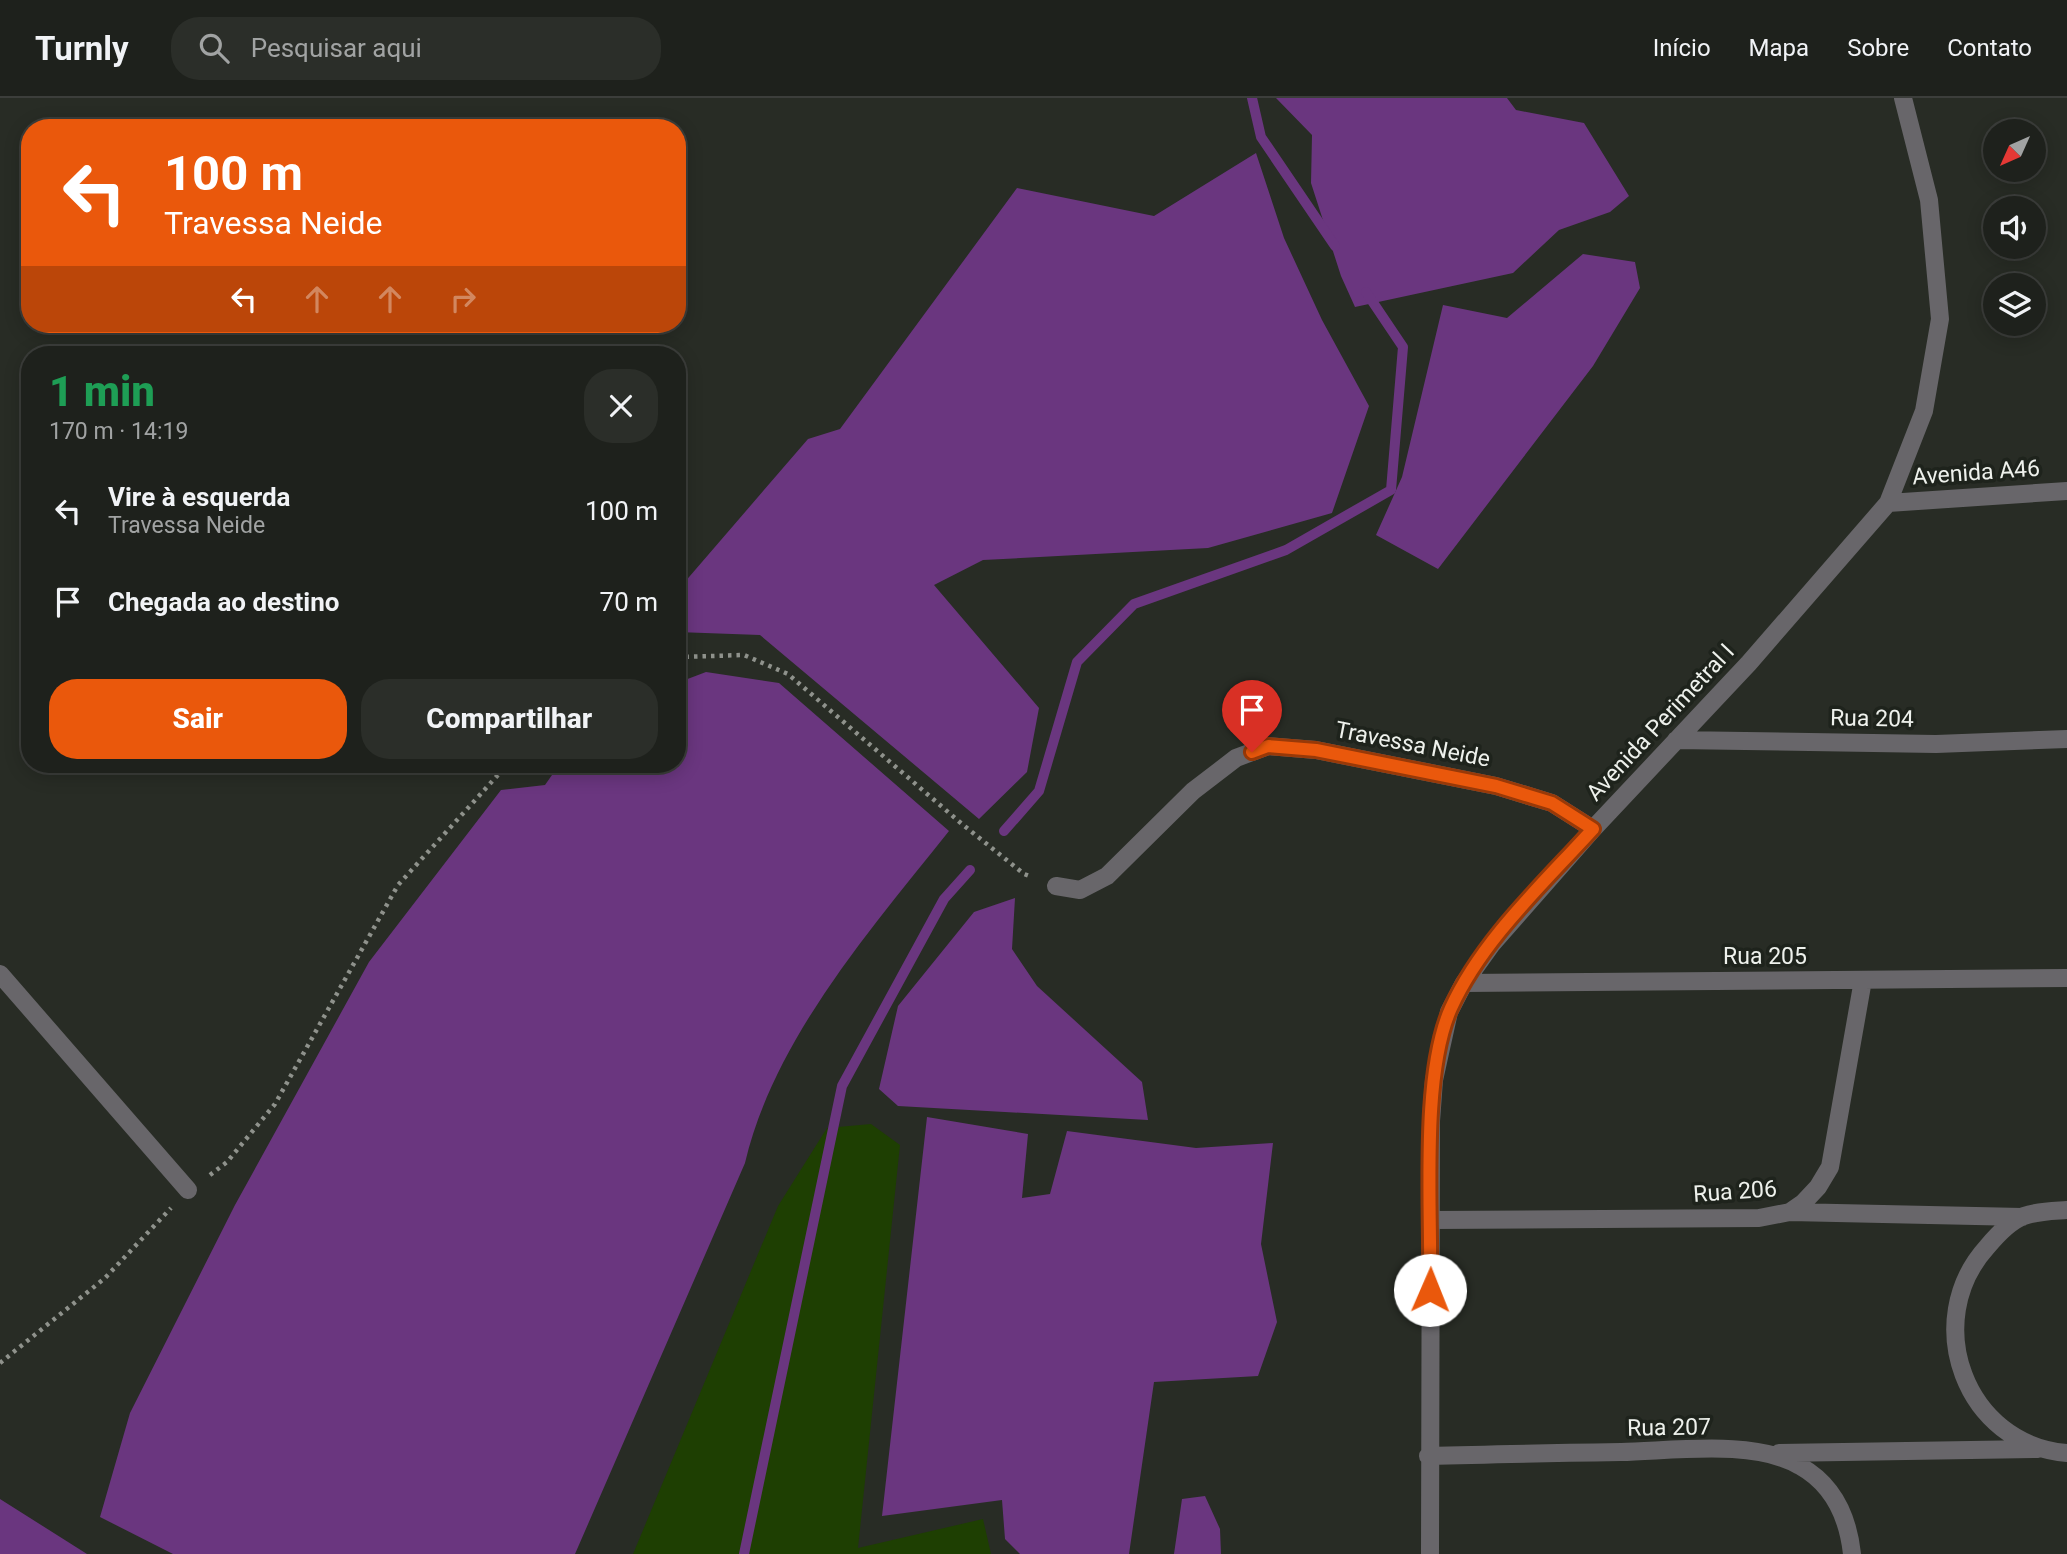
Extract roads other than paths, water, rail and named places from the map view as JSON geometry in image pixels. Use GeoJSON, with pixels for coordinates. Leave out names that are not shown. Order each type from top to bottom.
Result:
{"type":"FeatureCollection","features":[{"type":"Feature","properties":{"kind":"street","name":"Avenida Perimetral I"},"geometry":{"type":"LineString","coordinates":[[1430,1554],[1428,1456],[1434,1080],[1449,1012],[1464,983],[1516,914],[1749,663],[1888,503],[1924,411],[1940,319],[1930,200],[1903,98]]}},
{"type":"Feature","properties":{"kind":"street","name":"Avenida A46"},"geometry":{"type":"LineString","coordinates":[[1888,503],[2067,491]]}},
{"type":"Feature","properties":{"kind":"street","name":"Rua 204"},"geometry":{"type":"LineString","coordinates":[[1676,740],[1936,744],[2067,739]]}},
{"type":"Feature","properties":{"kind":"street","name":"Travessa Neide"},"geometry":{"type":"LineString","coordinates":[[1056,886],[1080,890],[1107,876],[1193,791],[1236,758],[1268,746],[1316,750],[1496,786],[1552,803],[1593,829]]}},
{"type":"Feature","properties":{"kind":"street"},"geometry":{"type":"LineString","coordinates":[[0,974],[188,1190]]}},
{"type":"Feature","properties":{"kind":"street","name":"Rua 205"},"geometry":{"type":"LineString","coordinates":[[1464,983],[2067,978]]}},
{"type":"Feature","properties":{"kind":"street","name":"Rua 206"},"geometry":{"type":"LineString","coordinates":[[1432,1220],[1759,1218],[1790,1212],[1811,1195],[1830,1167],[1863,981]]}},
{"type":"Feature","properties":{"kind":"street"},"geometry":{"type":"LineString","coordinates":[[1790,1212],[2022,1217],[2067,1210]]}},
{"type":"Feature","properties":{"kind":"street"},"geometry":{"type":"LineString","coordinates":[[2022,1217],[1996,1237],[1970,1269],[1961,1288],[1956,1336],[1963,1374],[1978,1404],[1997,1424],[2041,1448]]}},
{"type":"Feature","properties":{"kind":"street"},"geometry":{"type":"LineString","coordinates":[[1771,1453],[2041,1448],[2067,1453]]}},
{"type":"Feature","properties":{"kind":"street","name":"Rua 207"},"geometry":{"type":"LineString","coordinates":[[1428,1456],[1716,1450],[1771,1453],[1799,1464],[1831,1492],[1844,1514],[1852,1554]]}},
{"type":"Feature","properties":{"kind":"waterway"},"geometry":{"type":"LineString","coordinates":[[1252,98],[1261,137],[1335,246]]}},
{"type":"Feature","properties":{"kind":"waterway"},"geometry":{"type":"LineString","coordinates":[[1004,831],[1039,791],[1077,662],[1134,604],[1286,550],[1391,490],[1403,347],[1366,292]]}},
{"type":"Feature","properties":{"kind":"waterway"},"geometry":{"type":"LineString","coordinates":[[744,1554],[842,1086],[944,899],[970,870]]}}]}
